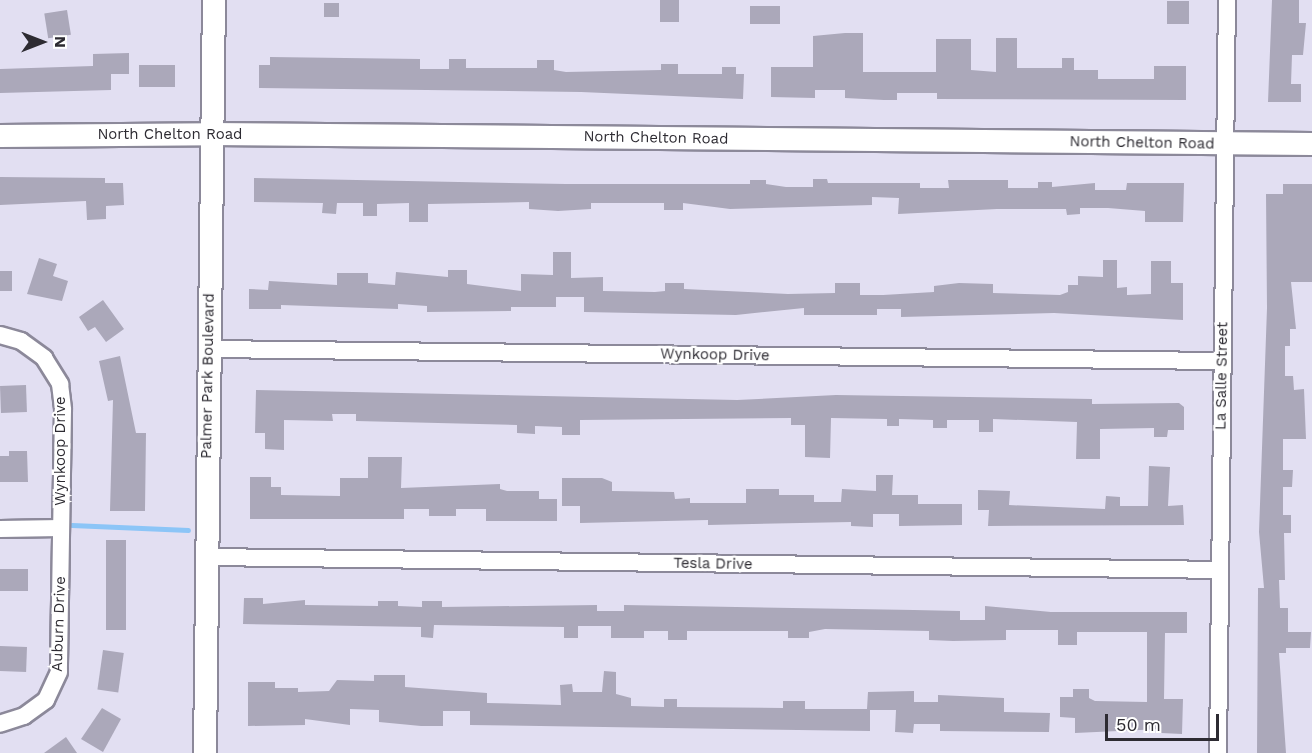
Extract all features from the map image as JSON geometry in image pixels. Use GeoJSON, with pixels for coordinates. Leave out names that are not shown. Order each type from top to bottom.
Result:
{"type":"FeatureCollection","features":[{"type":"Feature","properties":{"kind":"main road","name":"Palmer Park Boulevard"},"geometry":{"type":"LineString","coordinates":[[205,753],[208,349],[214,0]]}},
{"type":"Feature","properties":{"kind":"main road","name":"North Chelton Road"},"geometry":{"type":"LineString","coordinates":[[0,136],[212,134],[1312,144]]}},
{"type":"Feature","properties":{"kind":"street","name":"La Salle Street"},"geometry":{"type":"LineString","coordinates":[[1218,753],[1227,0]]}},
{"type":"Feature","properties":{"kind":"street","name":"Wynkoop Drive"},"geometry":{"type":"LineString","coordinates":[[0,335],[33,348],[60,384],[61,528]]}},
{"type":"Feature","properties":{"kind":"street","name":"Wynkoop Drive"},"geometry":{"type":"LineString","coordinates":[[208,349],[1222,361]]}},
{"type":"Feature","properties":{"kind":"street"},"geometry":{"type":"LineString","coordinates":[[0,529],[61,528]]}},
{"type":"Feature","properties":{"kind":"street","name":"Auburn Drive"},"geometry":{"type":"LineString","coordinates":[[0,724],[30,713],[54,686],[61,648],[61,528]]}},
{"type":"Feature","properties":{"kind":"street","name":"Tesla Drive"},"geometry":{"type":"LineString","coordinates":[[206,558],[1220,570]]}},
{"type":"Feature","properties":{"kind":"building"},"geometry":{"type":"Polygon","coordinates":[[[660,0],[679,0],[679,22],[660,22],[660,0]]]}},
{"type":"Feature","properties":{"kind":"building"},"geometry":{"type":"Polygon","coordinates":[[[1272,0],[1299,0],[1299,23],[1306,23],[1303,55],[1292,55],[1291,84],[1301,84],[1301,102],[1268,102],[1272,0]]]}},
{"type":"Feature","properties":{"kind":"building"},"geometry":{"type":"Polygon","coordinates":[[[1167,1],[1189,1],[1189,24],[1167,24],[1167,1]]]}},
{"type":"Feature","properties":{"kind":"building"},"geometry":{"type":"Polygon","coordinates":[[[324,3],[339,3],[339,17],[324,17],[324,3]]]}},
{"type":"Feature","properties":{"kind":"building"},"geometry":{"type":"Polygon","coordinates":[[[750,6],[780,6],[780,24],[750,24],[750,6]]]}},
{"type":"Feature","properties":{"kind":"building"},"geometry":{"type":"Polygon","coordinates":[[[67,10],[71,35],[48,38],[44,14],[67,10]]]}},
{"type":"Feature","properties":{"kind":"building"},"geometry":{"type":"Polygon","coordinates":[[[863,33],[863,72],[936,72],[936,39],[971,39],[971,70],[996,72],[996,38],[1017,38],[1017,68],[1062,68],[1062,58],[1074,58],[1074,70],[1098,70],[1098,79],[1154,79],[1154,66],[1186,66],[1186,100],[937,99],[937,93],[897,93],[897,100],[884,100],[845,98],[845,90],[815,90],[815,98],[771,97],[771,67],[813,67],[813,36],[863,33]]]}},
{"type":"Feature","properties":{"kind":"building"},"geometry":{"type":"Polygon","coordinates":[[[129,53],[129,74],[111,74],[111,90],[0,93],[0,69],[93,66],[93,54],[129,53]]]}},
{"type":"Feature","properties":{"kind":"building"},"geometry":{"type":"Polygon","coordinates":[[[270,57],[420,59],[420,69],[449,69],[449,59],[466,59],[466,68],[537,68],[537,60],[554,60],[554,70],[566,72],[661,70],[661,64],[678,64],[678,74],[722,74],[722,67],[736,67],[736,74],[744,74],[743,99],[581,92],[259,88],[259,65],[270,65],[270,57]]]}},
{"type":"Feature","properties":{"kind":"building"},"geometry":{"type":"Polygon","coordinates":[[[139,65],[175,65],[175,87],[139,87],[139,65]]]}},
{"type":"Feature","properties":{"kind":"building"},"geometry":{"type":"Polygon","coordinates":[[[0,177],[105,178],[105,183],[123,183],[124,205],[106,206],[106,219],[87,220],[86,201],[0,205],[0,177]]]}},
{"type":"Feature","properties":{"kind":"building"},"geometry":{"type":"Polygon","coordinates":[[[254,178],[566,184],[750,184],[750,180],[766,180],[766,184],[786,187],[813,187],[813,179],[827,179],[828,183],[920,183],[920,188],[949,188],[948,180],[1008,180],[1008,188],[1038,188],[1038,182],[1052,182],[1052,187],[1095,183],[1095,190],[1126,190],[1127,183],[1184,183],[1183,222],[1145,222],[1145,211],[1108,208],[1080,208],[1080,214],[1067,215],[1066,209],[997,209],[898,214],[899,198],[872,197],[872,205],[730,209],[683,203],[683,210],[664,210],[664,203],[591,203],[591,209],[558,211],[529,209],[529,202],[428,204],[428,222],[409,222],[409,203],[377,204],[377,216],[363,216],[363,203],[337,203],[336,214],[322,213],[323,203],[254,202],[254,178]]]}},
{"type":"Feature","properties":{"kind":"building"},"geometry":{"type":"Polygon","coordinates":[[[1283,184],[1312,184],[1312,282],[1291,282],[1296,329],[1290,329],[1290,346],[1285,346],[1285,376],[1293,376],[1294,390],[1304,389],[1306,439],[1283,439],[1283,470],[1293,470],[1292,487],[1283,487],[1283,515],[1291,515],[1291,533],[1284,533],[1285,580],[1279,580],[1280,608],[1288,608],[1288,632],[1311,632],[1310,648],[1286,648],[1286,653],[1279,653],[1286,753],[1257,753],[1258,588],[1264,588],[1259,532],[1267,308],[1266,194],[1283,194],[1283,184]]]}},
{"type":"Feature","properties":{"kind":"building"},"geometry":{"type":"Polygon","coordinates":[[[553,252],[571,252],[571,278],[603,277],[603,291],[655,292],[665,291],[665,283],[684,283],[684,289],[788,294],[835,293],[835,283],[860,283],[860,295],[883,295],[934,292],[934,286],[959,283],[993,284],[993,293],[1060,295],[1068,292],[1068,285],[1078,285],[1078,276],[1103,277],[1103,260],[1117,260],[1117,288],[1127,287],[1127,295],[1151,294],[1151,261],[1171,261],[1171,283],[1183,283],[1183,320],[1054,313],[901,317],[901,309],[877,309],[877,315],[804,315],[804,308],[736,315],[584,312],[584,297],[556,297],[556,307],[511,307],[511,311],[427,312],[427,306],[398,304],[398,309],[281,305],[281,309],[249,309],[249,289],[268,290],[269,281],[337,285],[337,273],[368,273],[368,283],[395,285],[396,272],[448,277],[448,270],[467,270],[467,284],[521,291],[521,274],[553,275],[553,252]]]}},
{"type":"Feature","properties":{"kind":"building"},"geometry":{"type":"Polygon","coordinates":[[[39,258],[57,264],[53,276],[68,281],[62,301],[27,294],[39,258]]]}},
{"type":"Feature","properties":{"kind":"building"},"geometry":{"type":"Polygon","coordinates":[[[0,271],[12,271],[12,291],[0,291],[0,271]]]}},
{"type":"Feature","properties":{"kind":"building"},"geometry":{"type":"Polygon","coordinates":[[[103,300],[124,329],[106,342],[95,327],[88,331],[79,317],[103,300]]]}},
{"type":"Feature","properties":{"kind":"building"},"geometry":{"type":"Polygon","coordinates":[[[120,356],[136,433],[146,433],[145,511],[110,511],[113,400],[108,401],[99,361],[120,356]]]}},
{"type":"Feature","properties":{"kind":"building"},"geometry":{"type":"Polygon","coordinates":[[[26,385],[27,412],[1,413],[0,386],[26,385]]]}},
{"type":"Feature","properties":{"kind":"building"},"geometry":{"type":"Polygon","coordinates":[[[256,390],[737,400],[836,395],[1092,399],[1092,404],[1179,403],[1184,407],[1184,430],[1168,430],[1167,437],[1154,437],[1154,428],[1100,429],[1100,459],[1076,459],[1077,422],[993,419],[993,432],[979,432],[979,420],[947,420],[947,428],[933,428],[933,420],[899,419],[899,426],[887,426],[887,419],[831,418],[830,458],[805,457],[805,425],[791,425],[791,418],[580,420],[580,435],[562,435],[562,427],[535,426],[535,434],[517,433],[517,425],[356,421],[356,414],[332,414],[333,421],[284,420],[284,450],[265,449],[265,433],[255,433],[256,390]]]}},
{"type":"Feature","properties":{"kind":"building"},"geometry":{"type":"Polygon","coordinates":[[[9,451],[27,451],[28,482],[0,482],[0,456],[9,456],[9,451]]]}},
{"type":"Feature","properties":{"kind":"building"},"geometry":{"type":"Polygon","coordinates":[[[368,457],[402,457],[401,488],[500,484],[500,489],[507,491],[539,491],[539,499],[557,499],[557,521],[486,521],[486,509],[456,509],[456,516],[429,516],[429,509],[404,509],[404,519],[250,519],[250,477],[271,477],[271,487],[281,487],[281,495],[340,496],[340,478],[368,478],[368,457]]]}},
{"type":"Feature","properties":{"kind":"building"},"geometry":{"type":"Polygon","coordinates":[[[1149,466],[1170,467],[1168,506],[1183,505],[1184,525],[988,526],[989,510],[978,510],[978,490],[1010,491],[1009,505],[1105,509],[1106,496],[1120,497],[1120,506],[1148,506],[1149,466]]]}},
{"type":"Feature","properties":{"kind":"building"},"geometry":{"type":"Polygon","coordinates":[[[876,475],[893,475],[892,495],[918,495],[918,504],[962,504],[962,525],[899,526],[899,514],[873,514],[873,527],[851,526],[851,522],[708,525],[708,520],[580,523],[580,506],[562,506],[562,478],[602,478],[612,482],[612,491],[674,492],[675,499],[690,498],[690,503],[746,503],[746,489],[779,489],[779,495],[814,495],[814,502],[841,502],[842,489],[876,491],[876,475]]]}},
{"type":"Feature","properties":{"kind":"building"},"geometry":{"type":"Polygon","coordinates":[[[106,540],[126,540],[126,630],[106,630],[106,540]]]}},
{"type":"Feature","properties":{"kind":"building"},"geometry":{"type":"Polygon","coordinates":[[[0,569],[28,569],[28,591],[0,591],[0,569]]]}},
{"type":"Feature","properties":{"kind":"building"},"geometry":{"type":"Polygon","coordinates":[[[244,598],[263,598],[263,604],[305,600],[305,605],[378,606],[378,601],[398,601],[398,606],[422,607],[422,601],[442,601],[442,607],[597,605],[597,611],[624,611],[624,605],[960,611],[960,620],[985,620],[985,606],[1051,612],[1187,612],[1187,633],[1165,633],[1164,699],[1183,699],[1182,734],[1161,733],[1161,729],[1075,733],[1075,718],[1060,717],[1060,697],[1073,697],[1073,689],[1089,689],[1089,698],[1095,701],[1147,702],[1147,632],[1077,632],[1077,645],[1058,645],[1058,630],[1006,630],[1006,640],[929,640],[929,631],[825,629],[809,632],[809,638],[788,638],[788,631],[687,631],[687,640],[668,640],[668,631],[644,631],[644,638],[611,638],[611,626],[578,626],[578,638],[564,638],[564,627],[434,625],[433,638],[421,637],[421,627],[243,624],[244,598]]]}},
{"type":"Feature","properties":{"kind":"building"},"geometry":{"type":"Polygon","coordinates":[[[0,646],[27,647],[26,672],[0,671],[0,646]]]}},
{"type":"Feature","properties":{"kind":"building"},"geometry":{"type":"Polygon","coordinates":[[[103,650],[124,653],[118,693],[97,690],[103,650]]]}},
{"type":"Feature","properties":{"kind":"building"},"geometry":{"type":"Polygon","coordinates":[[[604,671],[616,672],[616,694],[631,698],[631,706],[664,707],[664,699],[677,699],[677,707],[783,708],[783,701],[805,701],[805,709],[867,709],[868,692],[914,691],[914,702],[938,702],[938,695],[1004,698],[1004,712],[1050,713],[1049,732],[940,731],[940,724],[914,724],[913,733],[895,732],[896,710],[870,710],[870,731],[470,725],[470,711],[443,711],[443,726],[421,726],[379,722],[379,710],[350,709],[350,725],[305,719],[305,725],[248,726],[248,682],[275,682],[275,688],[298,688],[298,692],[329,691],[337,680],[374,681],[374,675],[405,675],[405,687],[487,693],[487,703],[561,705],[560,685],[572,684],[573,692],[602,692],[604,671]]]}},
{"type":"Feature","properties":{"kind":"building"},"geometry":{"type":"Polygon","coordinates":[[[102,708],[121,719],[103,752],[81,739],[102,708]]]}},
{"type":"Feature","properties":{"kind":"building"},"geometry":{"type":"Polygon","coordinates":[[[66,737],[77,753],[44,753],[66,737]]]}},
{"type":"Feature","properties":{"kind":"waterway"},"geometry":{"type":"LineString","coordinates":[[72,525],[188,530]]}}]}
